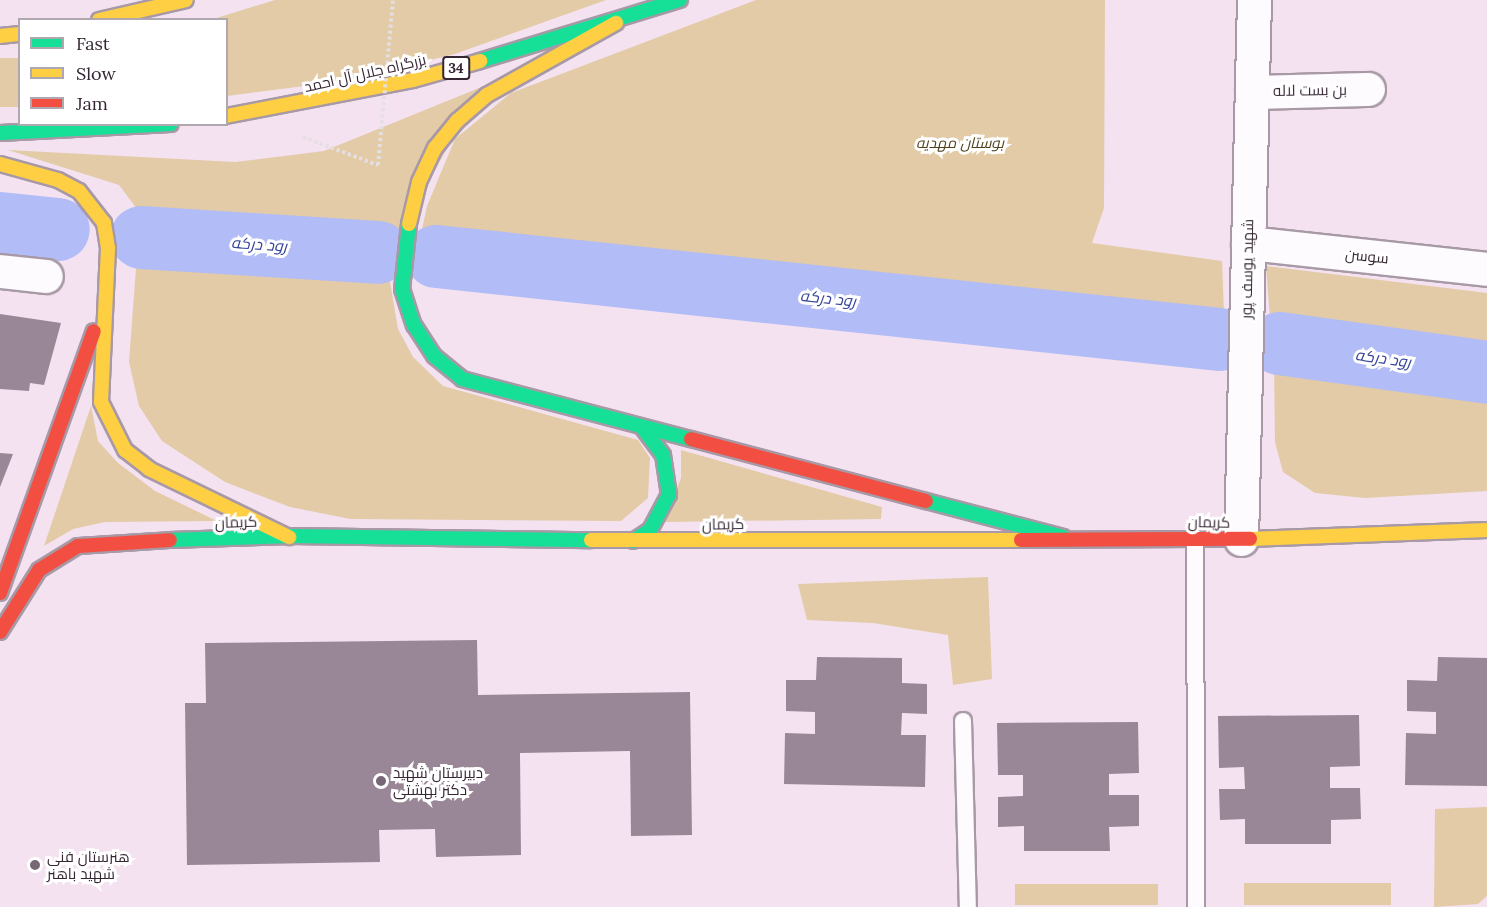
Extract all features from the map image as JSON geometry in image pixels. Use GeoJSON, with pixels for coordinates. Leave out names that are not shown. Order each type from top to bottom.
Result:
{"type":"FeatureCollection","features":[{"type":"Feature","properties":{"kind":"main road"},"geometry":{"type":"LineString","coordinates":[[108,18],[186,0]]}},
{"type":"Feature","properties":{"kind":"main road","name":"بزرگراه جلال آل احمد"},"geometry":{"type":"LineString","coordinates":[[228,116],[413,80],[616,23],[680,0]]}},
{"type":"Feature","properties":{"kind":"main road"},"geometry":{"type":"LineString","coordinates":[[616,23],[487,95],[457,121],[435,148],[419,182],[406,235],[402,289],[414,325],[434,356],[462,379],[1063,537]]}},
{"type":"Feature","properties":{"kind":"main road"},"geometry":{"type":"LineString","coordinates":[[0,36],[18,34]]}},
{"type":"Feature","properties":{"kind":"main road"},"geometry":{"type":"LineString","coordinates":[[0,133],[133,126]]}},
{"type":"Feature","properties":{"kind":"main road"},"geometry":{"type":"LineString","coordinates":[[0,164],[58,180],[93,204],[104,223],[108,248],[100,402],[125,450],[148,469],[289,537]]}},
{"type":"Feature","properties":{"kind":"main road"},"geometry":{"type":"LineString","coordinates":[[0,592],[80,361],[103,313]]}},
{"type":"Feature","properties":{"kind":"main road"},"geometry":{"type":"LineString","coordinates":[[633,541],[650,530],[669,495],[663,455],[643,428]]}},
{"type":"Feature","properties":{"kind":"main road","name":"کریمان"},"geometry":{"type":"LineString","coordinates":[[0,632],[39,570],[78,546],[289,537],[633,541],[1063,537],[1241,539],[1487,530]]}},
{"type":"Feature","properties":{"kind":"street","name":"شهید یوسف پور"},"geometry":{"type":"LineString","coordinates":[[1241,539],[1254,0]]}},
{"type":"Feature","properties":{"kind":"street","name":"بن بست لاله"},"geometry":{"type":"LineString","coordinates":[[1252,92],[1368,89]]}},
{"type":"Feature","properties":{"kind":"street","name":"سوسن"},"geometry":{"type":"LineString","coordinates":[[1248,243],[1487,269]]}},
{"type":"Feature","properties":{"kind":"street"},"geometry":{"type":"LineString","coordinates":[[0,271],[46,276]]}},
{"type":"Feature","properties":{"kind":"lane"},"geometry":{"type":"LineString","coordinates":[[1195,538],[1196,907]]}},
{"type":"Feature","properties":{"kind":"lane"},"geometry":{"type":"LineString","coordinates":[[963,721],[968,907]]}},
{"type":"Feature","properties":{"kind":"path"},"geometry":{"type":"LineString","coordinates":[[294,134],[378,165],[393,0]]}},
{"type":"Feature","properties":{"kind":"green space"},"geometry":{"type":"Polygon","coordinates":[[[275,0],[606,0],[455,54],[343,81],[228,96],[228,18],[216,18],[275,0]]]}},
{"type":"Feature","properties":{"kind":"green space","name":"بوستان مهدیه"},"geometry":{"type":"Polygon","coordinates":[[[756,0],[1105,0],[1104,208],[1092,243],[1222,261],[1224,313],[421,234],[427,206],[455,139],[511,93],[756,0]]]}},
{"type":"Feature","properties":{"kind":"green space"},"geometry":{"type":"Polygon","coordinates":[[[0,58],[18,58],[18,107],[0,107],[0,58]]]}},
{"type":"Feature","properties":{"kind":"green space"},"geometry":{"type":"Polygon","coordinates":[[[484,86],[391,244],[158,220],[137,209],[119,185],[8,150],[235,162],[324,151],[484,86]]]}},
{"type":"Feature","properties":{"kind":"green space"},"geometry":{"type":"Polygon","coordinates":[[[137,255],[389,276],[398,329],[413,357],[443,386],[638,440],[650,458],[648,498],[621,521],[350,519],[290,507],[225,482],[162,441],[139,406],[129,362],[137,255]]]}},
{"type":"Feature","properties":{"kind":"green space"},"geometry":{"type":"Polygon","coordinates":[[[1266,266],[1487,293],[1487,350],[1270,318],[1266,266]]]}},
{"type":"Feature","properties":{"kind":"green space"},"geometry":{"type":"Polygon","coordinates":[[[1274,359],[1393,371],[1487,390],[1487,491],[1365,498],[1315,493],[1283,472],[1275,442],[1274,359]]]}},
{"type":"Feature","properties":{"kind":"green space"},"geometry":{"type":"Polygon","coordinates":[[[91,406],[98,441],[118,463],[155,491],[217,521],[105,522],[73,529],[44,546],[91,406]]]}},
{"type":"Feature","properties":{"kind":"green space"},"geometry":{"type":"Polygon","coordinates":[[[681,450],[882,507],[881,519],[664,522],[681,478],[681,450]]]}},
{"type":"Feature","properties":{"kind":"green space"},"geometry":{"type":"Polygon","coordinates":[[[988,577],[992,679],[953,685],[948,635],[873,623],[807,620],[798,584],[988,577]]]}},
{"type":"Feature","properties":{"kind":"green space"},"geometry":{"type":"Polygon","coordinates":[[[1487,807],[1487,896],[1478,904],[1434,907],[1435,809],[1487,807]]]}},
{"type":"Feature","properties":{"kind":"green space"},"geometry":{"type":"Polygon","coordinates":[[[1244,883],[1391,883],[1391,905],[1244,905],[1244,883]]]}},
{"type":"Feature","properties":{"kind":"green space"},"geometry":{"type":"Polygon","coordinates":[[[1015,884],[1158,884],[1158,905],[1015,905],[1015,884]]]}},
{"type":"Feature","properties":{"kind":"building"},"geometry":{"type":"Polygon","coordinates":[[[0,314],[61,323],[44,385],[30,383],[29,391],[0,389],[0,314]]]}},
{"type":"Feature","properties":{"kind":"building"},"geometry":{"type":"Polygon","coordinates":[[[0,453],[13,454],[0,487],[0,453]]]}},
{"type":"Feature","properties":{"kind":"building"},"geometry":{"type":"Polygon","coordinates":[[[477,640],[478,695],[690,692],[692,835],[631,836],[630,751],[520,753],[521,855],[436,857],[435,829],[379,830],[380,862],[187,865],[185,703],[206,703],[205,643],[477,640]]]}},
{"type":"Feature","properties":{"kind":"building"},"geometry":{"type":"Polygon","coordinates":[[[817,657],[902,658],[902,683],[927,684],[927,714],[902,713],[901,735],[926,735],[925,787],[784,784],[785,733],[815,734],[815,712],[786,711],[786,680],[816,680],[817,657]]]}},
{"type":"Feature","properties":{"kind":"building"},"geometry":{"type":"Polygon","coordinates":[[[1438,657],[1487,658],[1487,786],[1405,785],[1406,733],[1436,734],[1436,712],[1407,711],[1407,680],[1437,681],[1438,657]]]}},
{"type":"Feature","properties":{"kind":"building"},"geometry":{"type":"Polygon","coordinates":[[[1359,715],[1360,766],[1330,767],[1330,788],[1360,788],[1361,819],[1331,820],[1331,844],[1245,844],[1245,819],[1220,820],[1219,789],[1245,789],[1244,767],[1219,768],[1218,716],[1359,715]]]}},
{"type":"Feature","properties":{"kind":"building"},"geometry":{"type":"Polygon","coordinates":[[[1138,722],[1139,773],[1109,774],[1109,795],[1139,795],[1139,826],[1109,827],[1110,851],[1024,851],[1024,826],[998,827],[998,797],[1023,796],[1023,775],[998,775],[997,723],[1138,722]]]}},
{"type":"Feature","properties":{"kind":"waterway","name":"رود درکه"},"geometry":{"type":"LineString","coordinates":[[0,223],[58,229]]}},
{"type":"Feature","properties":{"kind":"waterway","name":"رود درکه"},"geometry":{"type":"LineString","coordinates":[[141,237],[378,252]]}},
{"type":"Feature","properties":{"kind":"waterway","name":"رود درکه"},"geometry":{"type":"LineString","coordinates":[[436,256],[1219,339]]}},
{"type":"Feature","properties":{"kind":"waterway","name":"رود درکه"},"geometry":{"type":"LineString","coordinates":[[1279,343],[1487,372]]}},
{"type":"Feature","properties":{"kind":"traffic: fast"},"geometry":{"type":"LineString","coordinates":[[480,61],[680,0]]}},
{"type":"Feature","properties":{"kind":"traffic: fast"},"geometry":{"type":"LineString","coordinates":[[0,133],[133,126]]}},
{"type":"Feature","properties":{"kind":"traffic: fast"},"geometry":{"type":"LineString","coordinates":[[409,224],[402,289],[414,325],[434,356],[462,379],[691,439]]}},
{"type":"Feature","properties":{"kind":"traffic: fast"},"geometry":{"type":"LineString","coordinates":[[633,541],[650,530],[669,495],[663,455],[643,428]]}},
{"type":"Feature","properties":{"kind":"traffic: fast"},"geometry":{"type":"LineString","coordinates":[[926,501],[1063,537]]}},
{"type":"Feature","properties":{"kind":"traffic: fast"},"geometry":{"type":"LineString","coordinates":[[170,540],[291,536],[591,540]]}},
{"type":"Feature","properties":{"kind":"traffic: slow"},"geometry":{"type":"LineString","coordinates":[[108,18],[186,0]]}},
{"type":"Feature","properties":{"kind":"traffic: slow"},"geometry":{"type":"LineString","coordinates":[[409,224],[419,182],[435,148],[457,121],[487,95],[616,23]]}},
{"type":"Feature","properties":{"kind":"traffic: slow"},"geometry":{"type":"LineString","coordinates":[[0,36],[18,34]]}},
{"type":"Feature","properties":{"kind":"traffic: slow"},"geometry":{"type":"LineString","coordinates":[[228,116],[413,80],[480,61]]}},
{"type":"Feature","properties":{"kind":"traffic: slow"},"geometry":{"type":"LineString","coordinates":[[0,164],[58,180],[79,191],[104,223],[108,248],[101,402],[125,450],[149,469],[289,537]]}},
{"type":"Feature","properties":{"kind":"traffic: slow"},"geometry":{"type":"LineString","coordinates":[[1250,539],[1487,530]]}},
{"type":"Feature","properties":{"kind":"traffic: slow"},"geometry":{"type":"LineString","coordinates":[[591,540],[1021,540]]}},
{"type":"Feature","properties":{"kind":"traffic: jam"},"geometry":{"type":"LineString","coordinates":[[0,593],[94,331]]}},
{"type":"Feature","properties":{"kind":"traffic: jam"},"geometry":{"type":"LineString","coordinates":[[691,439],[926,501]]}},
{"type":"Feature","properties":{"kind":"traffic: jam"},"geometry":{"type":"LineString","coordinates":[[1021,540],[1250,539]]}},
{"type":"Feature","properties":{"kind":"traffic: jam"},"geometry":{"type":"LineString","coordinates":[[0,632],[39,570],[78,546],[170,540]]}},
{"type":"Feature","properties":{"kind":"place","name":"دبیرستان شهید دکتر بهشتی"},"geometry":{"type":"Point","coordinates":[381,781]}},
{"type":"Feature","properties":{"kind":"place","name":"هنرستان فنی شهید باهنر"},"geometry":{"type":"Point","coordinates":[35,865]}}]}
